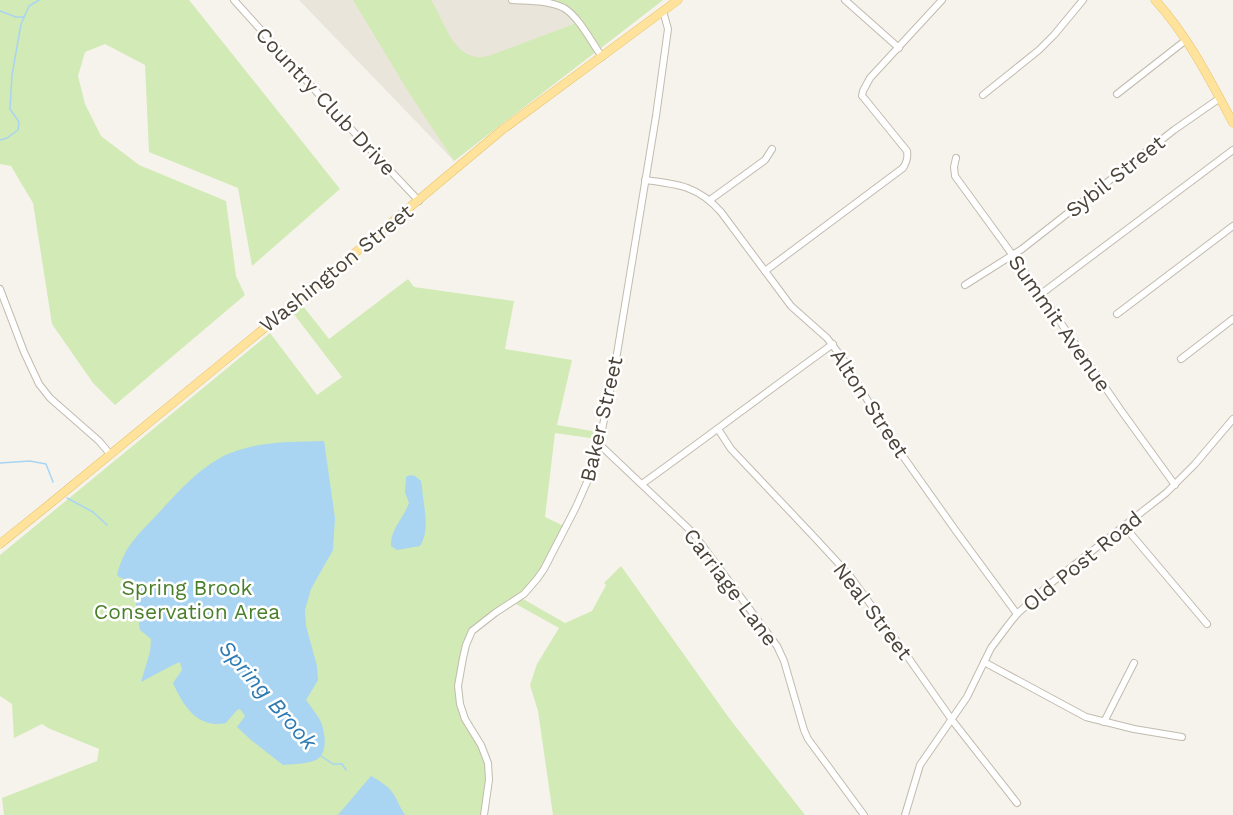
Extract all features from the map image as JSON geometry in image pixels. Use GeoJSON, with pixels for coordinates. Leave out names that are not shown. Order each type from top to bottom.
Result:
{"type":"FeatureCollection","features":[{"type":"Feature","properties":{"kind":"main road"},"geometry":{"type":"LineString","coordinates":[[1155,0],[1186,40],[1233,123]]}},
{"type":"Feature","properties":{"kind":"main road","name":"Washington Street"},"geometry":{"type":"LineString","coordinates":[[0,544],[502,130],[676,1]]}},
{"type":"Feature","properties":{"kind":"street","name":"Country Club Drive"},"geometry":{"type":"LineString","coordinates":[[234,0],[418,201]]}},
{"type":"Feature","properties":{"kind":"street"},"geometry":{"type":"LineString","coordinates":[[512,0],[547,2],[565,9],[576,20],[602,57]]}},
{"type":"Feature","properties":{"kind":"street"},"geometry":{"type":"LineString","coordinates":[[845,0],[898,48]]}},
{"type":"Feature","properties":{"kind":"street"},"geometry":{"type":"LineString","coordinates":[[765,272],[906,164],[907,152],[862,96],[863,91],[868,81],[942,0]]}},
{"type":"Feature","properties":{"kind":"street"},"geometry":{"type":"LineString","coordinates":[[983,95],[1039,51],[1083,0]]}},
{"type":"Feature","properties":{"kind":"street","name":"Baker Street"},"geometry":{"type":"LineString","coordinates":[[484,815],[489,780],[488,763],[481,745],[465,719],[459,695],[459,679],[466,645],[472,632],[478,626],[524,594],[537,579],[582,495],[591,473],[614,372],[656,116],[668,29],[663,11]]}},
{"type":"Feature","properties":{"kind":"street"},"geometry":{"type":"LineString","coordinates":[[1117,94],[1186,40]]}},
{"type":"Feature","properties":{"kind":"street","name":"Sybil Street"},"geometry":{"type":"LineString","coordinates":[[965,285],[1022,249],[1174,130],[1220,98]]}},
{"type":"Feature","properties":{"kind":"street"},"geometry":{"type":"LineString","coordinates":[[710,200],[765,160],[772,149]]}},
{"type":"Feature","properties":{"kind":"street"},"geometry":{"type":"LineString","coordinates":[[1041,294],[1233,150]]}},
{"type":"Feature","properties":{"kind":"street","name":"Summit Avenue"},"geometry":{"type":"LineString","coordinates":[[956,158],[955,176],[1175,485]]}},
{"type":"Feature","properties":{"kind":"street","name":"Alton Street"},"geometry":{"type":"LineString","coordinates":[[645,180],[691,188],[710,200],[791,306],[833,344],[890,438],[1017,614]]}},
{"type":"Feature","properties":{"kind":"street"},"geometry":{"type":"LineString","coordinates":[[1117,314],[1233,226]]}},
{"type":"Feature","properties":{"kind":"street"},"geometry":{"type":"LineString","coordinates":[[0,289],[39,384],[50,398],[99,441],[110,454]]}},
{"type":"Feature","properties":{"kind":"street"},"geometry":{"type":"LineString","coordinates":[[1181,359],[1233,319]]}},
{"type":"Feature","properties":{"kind":"street"},"geometry":{"type":"LineString","coordinates":[[642,483],[833,344]]}},
{"type":"Feature","properties":{"kind":"street","name":"Old Post Road"},"geometry":{"type":"LineString","coordinates":[[905,815],[920,765],[967,697],[1000,635],[1017,614],[1055,580],[1125,527],[1175,485],[1233,419]]}},
{"type":"Feature","properties":{"kind":"street","name":"Neal Street"},"geometry":{"type":"LineString","coordinates":[[718,429],[731,449],[850,576],[952,720],[1017,803]]}},
{"type":"Feature","properties":{"kind":"street","name":"Carriage Lane"},"geometry":{"type":"LineString","coordinates":[[599,444],[693,532],[777,646],[808,739],[864,815]]}},
{"type":"Feature","properties":{"kind":"street"},"geometry":{"type":"LineString","coordinates":[[1125,527],[1207,624]]}},
{"type":"Feature","properties":{"kind":"street"},"geometry":{"type":"LineString","coordinates":[[984,662],[1086,717],[1134,729],[1182,737]]}},
{"type":"Feature","properties":{"kind":"street"},"geometry":{"type":"LineString","coordinates":[[1104,722],[1134,663]]}},
{"type":"Feature","properties":{"kind":"shaded area"},"geometry":{"type":"Polygon","coordinates":[[[299,0],[663,0],[454,161],[299,0]]]}},
{"type":"Feature","properties":{"kind":"green space"},"geometry":{"type":"Polygon","coordinates":[[[0,0],[189,0],[340,189],[252,266],[238,188],[149,152],[145,65],[105,44],[85,52],[78,76],[85,104],[101,136],[139,165],[226,201],[236,276],[245,295],[115,405],[93,383],[52,324],[33,203],[11,166],[0,164],[0,0]]]}},
{"type":"Feature","properties":{"kind":"green space"},"geometry":{"type":"Polygon","coordinates":[[[353,0],[431,0],[454,43],[468,54],[480,57],[491,55],[582,19],[570,7],[555,0],[663,0],[454,161],[406,88],[353,0]]]}},
{"type":"Feature","properties":{"kind":"green space","name":"Spring Brook Conservation Area"},"geometry":{"type":"Polygon","coordinates":[[[408,279],[414,287],[514,301],[505,349],[572,360],[557,425],[598,432],[597,439],[555,433],[545,517],[566,527],[531,587],[472,631],[458,679],[462,712],[488,763],[484,815],[4,815],[2,798],[97,761],[99,749],[42,724],[14,738],[12,704],[0,696],[0,555],[270,333],[317,395],[342,377],[293,313],[303,306],[329,339],[408,279]]]}},
{"type":"Feature","properties":{"kind":"green space"},"geometry":{"type":"Polygon","coordinates":[[[621,566],[729,718],[805,815],[553,815],[538,711],[530,685],[537,664],[559,628],[516,604],[523,599],[565,623],[592,611],[606,585],[604,583],[621,566]]]}},
{"type":"Feature","properties":{"kind":"water"},"geometry":{"type":"Polygon","coordinates":[[[324,441],[335,518],[333,550],[311,589],[305,610],[306,626],[317,666],[318,680],[306,700],[322,725],[324,747],[320,757],[316,760],[283,765],[237,727],[245,716],[240,709],[226,723],[207,722],[192,714],[173,683],[182,670],[180,662],[141,682],[150,652],[151,639],[140,630],[133,597],[124,588],[124,579],[117,575],[125,553],[138,535],[188,482],[217,459],[263,444],[324,441]]]}},
{"type":"Feature","properties":{"kind":"water"},"geometry":{"type":"Polygon","coordinates":[[[410,475],[421,481],[425,532],[420,546],[397,550],[391,546],[391,540],[409,503],[405,492],[406,477],[410,475]]]}},
{"type":"Feature","properties":{"kind":"water"},"geometry":{"type":"Polygon","coordinates":[[[371,776],[390,789],[405,815],[338,815],[371,776]]]}},
{"type":"Feature","properties":{"kind":"waterway","name":"Spring Brook"},"geometry":{"type":"LineString","coordinates":[[0,140],[18,130],[19,122],[10,109],[12,75],[21,24],[29,6],[39,0]]}},
{"type":"Feature","properties":{"kind":"waterway","name":"Spring Brook"},"geometry":{"type":"LineString","coordinates":[[0,11],[16,17],[24,17]]}},
{"type":"Feature","properties":{"kind":"waterway","name":"Spring Brook"},"geometry":{"type":"LineString","coordinates":[[0,463],[30,461],[46,464],[53,482]]}},
{"type":"Feature","properties":{"kind":"waterway","name":"Spring Brook"},"geometry":{"type":"LineString","coordinates":[[67,498],[93,512],[107,525]]}},
{"type":"Feature","properties":{"kind":"waterway","name":"Spring Brook"},"geometry":{"type":"LineString","coordinates":[[321,756],[333,764],[342,764],[346,770]]}}]}
